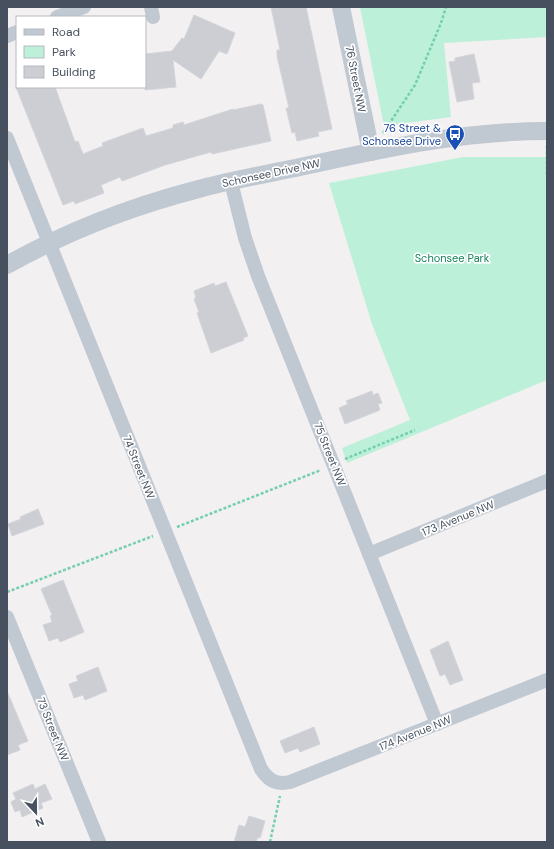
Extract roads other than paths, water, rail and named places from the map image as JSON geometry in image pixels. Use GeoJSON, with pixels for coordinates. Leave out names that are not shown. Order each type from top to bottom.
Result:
{"type":"FeatureCollection","features":[{"type":"Feature","properties":{"kind":"street"},"geometry":{"type":"LineString","coordinates":[[60,16],[84,7]]}},
{"type":"Feature","properties":{"kind":"street","name":"76 Street NW"},"geometry":{"type":"LineString","coordinates":[[341,7],[371,152]]}},
{"type":"Feature","properties":{"kind":"street","name":"Schonsee Drive NW"},"geometry":{"type":"LineString","coordinates":[[7,265],[85,227],[156,201],[231,182],[371,152],[455,137],[490,133],[547,131]]}},
{"type":"Feature","properties":{"kind":"street","name":"74 Street NW"},"geometry":{"type":"LineString","coordinates":[[7,138],[261,769],[271,781],[282,784]]}},
{"type":"Feature","properties":{"kind":"street","name":"75 Street NW"},"geometry":{"type":"LineString","coordinates":[[231,182],[245,238],[254,264],[437,724]]}},
{"type":"Feature","properties":{"kind":"street","name":"173 Avenue NW"},"geometry":{"type":"LineString","coordinates":[[369,554],[547,481]]}},
{"type":"Feature","properties":{"kind":"street","name":"73 Street NW"},"geometry":{"type":"LineString","coordinates":[[7,617],[99,842]]}},
{"type":"Feature","properties":{"kind":"street","name":"174 Avenue NW"},"geometry":{"type":"LineString","coordinates":[[282,784],[547,680]]}},
{"type":"Feature","properties":{"kind":"place","name":"76 Street & Schonsee Drive"},"geometry":{"type":"Point","coordinates":[455,151]}},
{"type":"Feature","properties":{"kind":"park label","name":"Schonsee Park"},"geometry":{"type":"Point","coordinates":[452,258]}}]}
